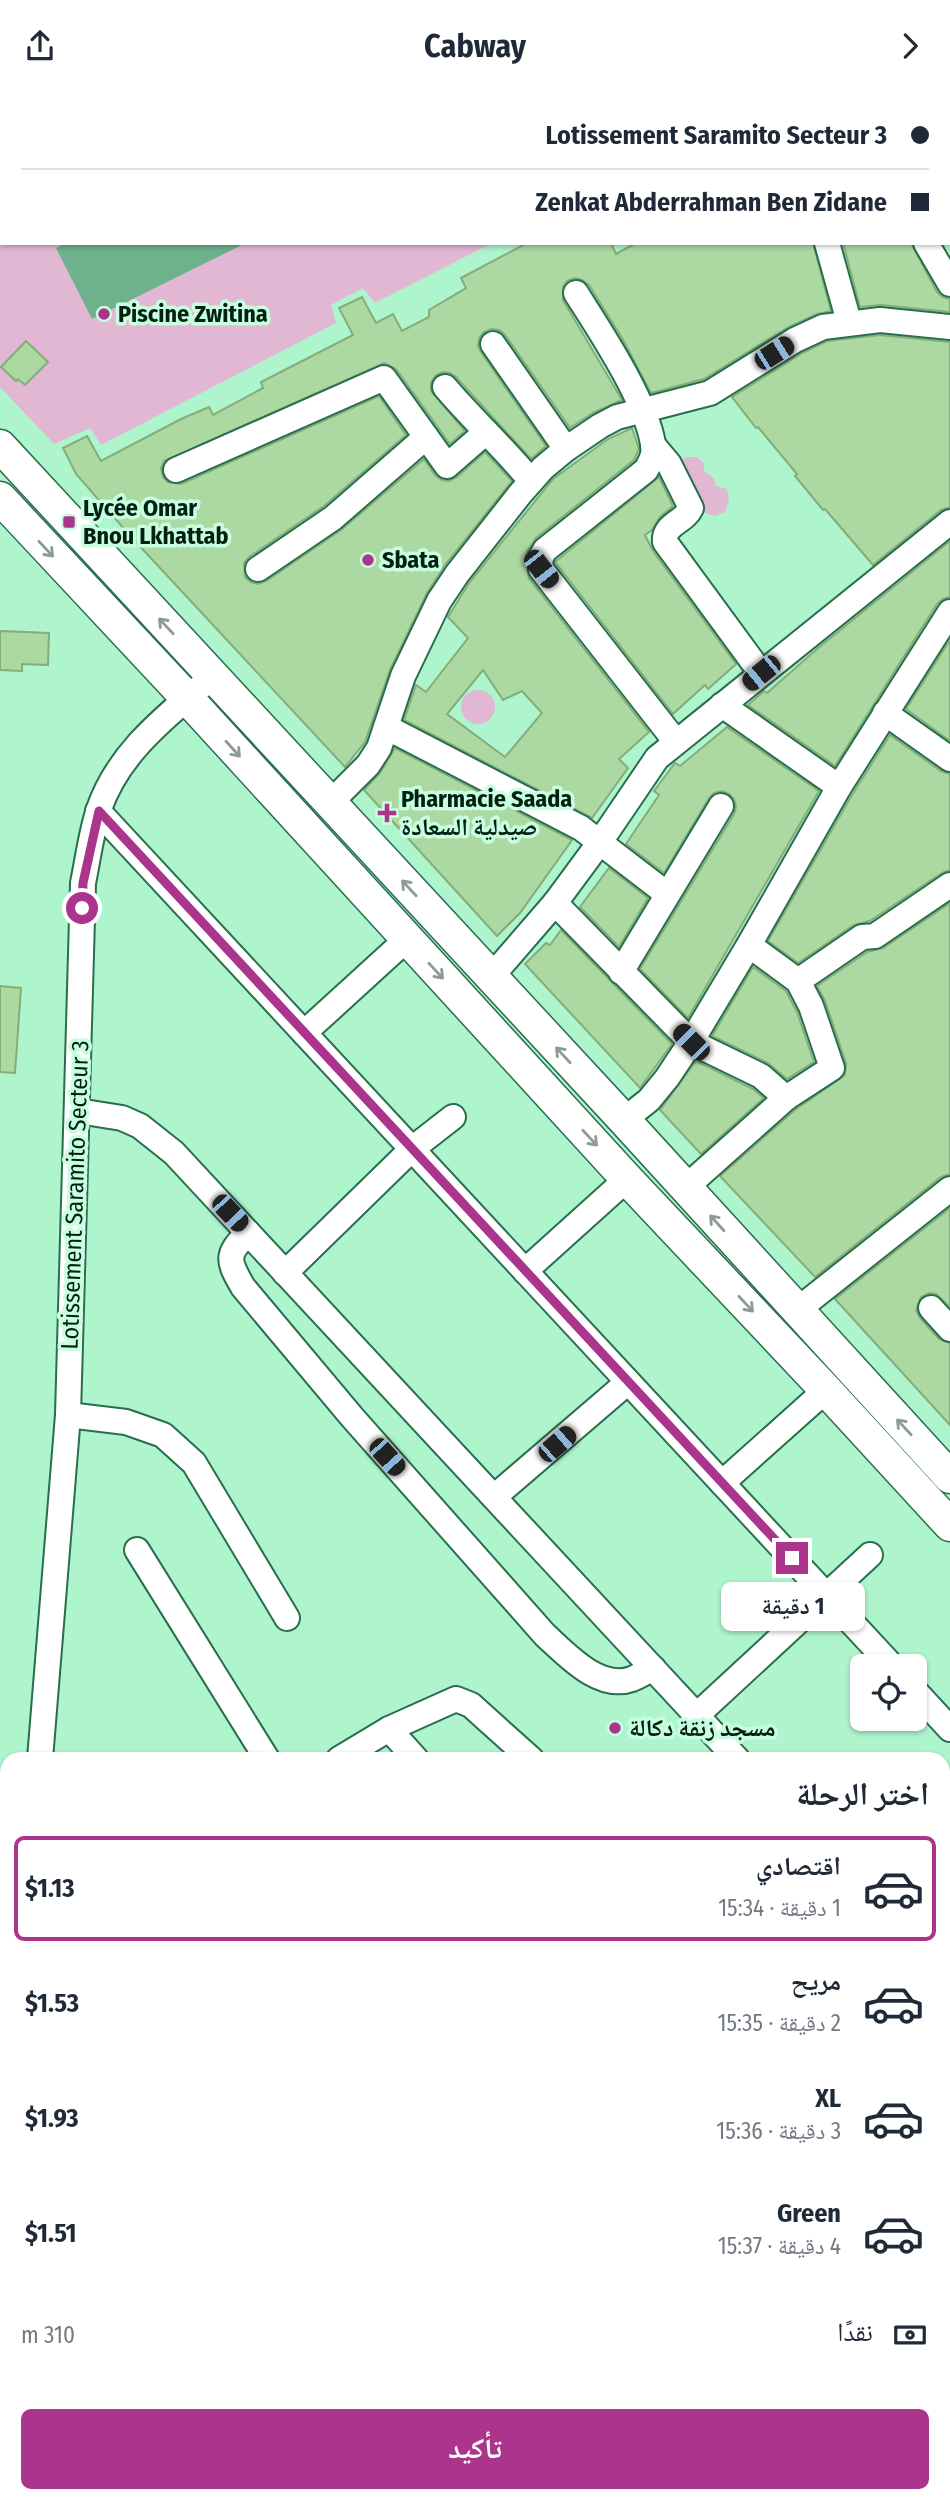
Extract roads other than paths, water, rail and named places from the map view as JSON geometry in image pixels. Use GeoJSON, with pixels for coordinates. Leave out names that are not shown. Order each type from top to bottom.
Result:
{"type":"FeatureCollection","features":[{"type":"Feature","properties":{"kind":"main road"},"geometry":{"type":"LineString","coordinates":[[0,446],[950,1476]]}},
{"type":"Feature","properties":{"kind":"main road"},"geometry":{"type":"LineString","coordinates":[[0,499],[950,1525]]}},
{"type":"Feature","properties":{"kind":"street"},"geometry":{"type":"LineString","coordinates":[[828,245],[849,322]]}},
{"type":"Feature","properties":{"kind":"street"},"geometry":{"type":"LineString","coordinates":[[927,245],[950,284]]}},
{"type":"Feature","properties":{"kind":"street"},"geometry":{"type":"LineString","coordinates":[[576,293],[643,410],[653,445],[653,457],[646,470],[545,550],[540,559],[541,569],[676,742]]}},
{"type":"Feature","properties":{"kind":"street"},"geometry":{"type":"LineString","coordinates":[[330,803],[368,765],[379,748],[403,676],[439,601],[457,574],[531,481],[566,449],[617,417],[710,393],[795,340],[823,327],[880,320],[950,327]]}},
{"type":"Feature","properties":{"kind":"street"},"geometry":{"type":"LineString","coordinates":[[493,344],[566,449]]}},
{"type":"Feature","properties":{"kind":"street"},"geometry":{"type":"LineString","coordinates":[[176,470],[384,378],[446,466],[486,432]]}},
{"type":"Feature","properties":{"kind":"street"},"geometry":{"type":"LineString","coordinates":[[445,387],[531,481]]}},
{"type":"Feature","properties":{"kind":"street"},"geometry":{"type":"LineString","coordinates":[[258,569],[333,518],[426,437]]}},
{"type":"Feature","properties":{"kind":"street"},"geometry":{"type":"LineString","coordinates":[[653,445],[669,464],[691,507],[690,513],[668,529],[664,535],[665,542],[761,673]]}},
{"type":"Feature","properties":{"kind":"street"},"geometry":{"type":"LineString","coordinates":[[491,977],[555,903],[657,758],[950,521]]}},
{"type":"Feature","properties":{"kind":"street"},"geometry":{"type":"LineString","coordinates":[[624,1120],[649,1100],[691,1042],[839,787],[950,612]]}},
{"type":"Feature","properties":{"kind":"street","name":"Lotissement Saramito Secteur 3"},"geometry":{"type":"LineString","coordinates":[[41,1752],[68,1415],[83,883],[99,811],[111,781],[129,754],[148,733],[213,676]]}},
{"type":"Feature","properties":{"kind":"street"},"geometry":{"type":"LineString","coordinates":[[722,705],[839,787]]}},
{"type":"Feature","properties":{"kind":"street"},"geometry":{"type":"LineString","coordinates":[[885,713],[950,759]]}},
{"type":"Feature","properties":{"kind":"street"},"geometry":{"type":"LineString","coordinates":[[386,727],[581,828],[667,894]]}},
{"type":"Feature","properties":{"kind":"street"},"geometry":{"type":"LineString","coordinates":[[621,972],[720,806]]}},
{"type":"Feature","properties":{"kind":"street"},"geometry":{"type":"LineString","coordinates":[[99,811],[881,1654]]}},
{"type":"Feature","properties":{"kind":"street"},"geometry":{"type":"LineString","coordinates":[[798,981],[862,937],[875,936],[950,885]]}},
{"type":"Feature","properties":{"kind":"street"},"geometry":{"type":"LineString","coordinates":[[555,903],[691,1042],[761,1076],[786,1098]]}},
{"type":"Feature","properties":{"kind":"street"},"geometry":{"type":"LineString","coordinates":[[304,1033],[407,939]]}},
{"type":"Feature","properties":{"kind":"street"},"geometry":{"type":"LineString","coordinates":[[685,1188],[786,1098],[832,1068],[811,1006],[798,981],[749,945]]}},
{"type":"Feature","properties":{"kind":"street"},"geometry":{"type":"LineString","coordinates":[[78,1111],[122,1118],[140,1126],[174,1153],[731,1752]]}},
{"type":"Feature","properties":{"kind":"street"},"geometry":{"type":"LineString","coordinates":[[285,1273],[412,1149],[453,1117]]}},
{"type":"Feature","properties":{"kind":"street"},"geometry":{"type":"LineString","coordinates":[[525,1271],[627,1179]]}},
{"type":"Feature","properties":{"kind":"street"},"geometry":{"type":"LineString","coordinates":[[796,1311],[950,1189]]}},
{"type":"Feature","properties":{"kind":"street"},"geometry":{"type":"LineString","coordinates":[[248,1233],[235,1245],[230,1255],[231,1266],[243,1287],[352,1417],[545,1635],[578,1664],[594,1674],[614,1680],[630,1680],[653,1668]]}},
{"type":"Feature","properties":{"kind":"street"},"geometry":{"type":"LineString","coordinates":[[931,1308],[950,1329]]}},
{"type":"Feature","properties":{"kind":"street"},"geometry":{"type":"LineString","coordinates":[[494,1497],[628,1382]]}},
{"type":"Feature","properties":{"kind":"street"},"geometry":{"type":"LineString","coordinates":[[722,1483],[827,1390]]}},
{"type":"Feature","properties":{"kind":"street"},"geometry":{"type":"LineString","coordinates":[[68,1415],[126,1422],[163,1435],[194,1463],[286,1618]]}},
{"type":"Feature","properties":{"kind":"street"},"geometry":{"type":"LineString","coordinates":[[137,1550],[263,1752]]}},
{"type":"Feature","properties":{"kind":"street"},"geometry":{"type":"LineString","coordinates":[[697,1715],[870,1555]]}},
{"type":"Feature","properties":{"kind":"street"},"geometry":{"type":"LineString","coordinates":[[351,1752],[389,1729],[456,1699],[471,1705],[523,1752]]}},
{"type":"Feature","properties":{"kind":"street"},"geometry":{"type":"LineString","coordinates":[[927,1700],[946,1715]]}},
{"type":"Feature","properties":{"kind":"street"},"geometry":{"type":"LineString","coordinates":[[389,1729],[410,1752]]}},
{"type":"Feature","properties":{"kind":"place","name":"Piscine Zwitina"},"geometry":{"type":"Point","coordinates":[104,314]}},
{"type":"Feature","properties":{"kind":"place","name":"Lycée Omar Bnou Lkhattab"},"geometry":{"type":"Point","coordinates":[69,522]}},
{"type":"Feature","properties":{"kind":"place","name":"Sbata"},"geometry":{"type":"Point","coordinates":[368,560]}},
{"type":"Feature","properties":{"kind":"place","name":"Pharmacie Saada صيدلية السعادة"},"geometry":{"type":"Point","coordinates":[387,813]}},
{"type":"Feature","properties":{"kind":"place","name":"مسجد زنقة دكالة"},"geometry":{"type":"Point","coordinates":[615,1728]}}]}
